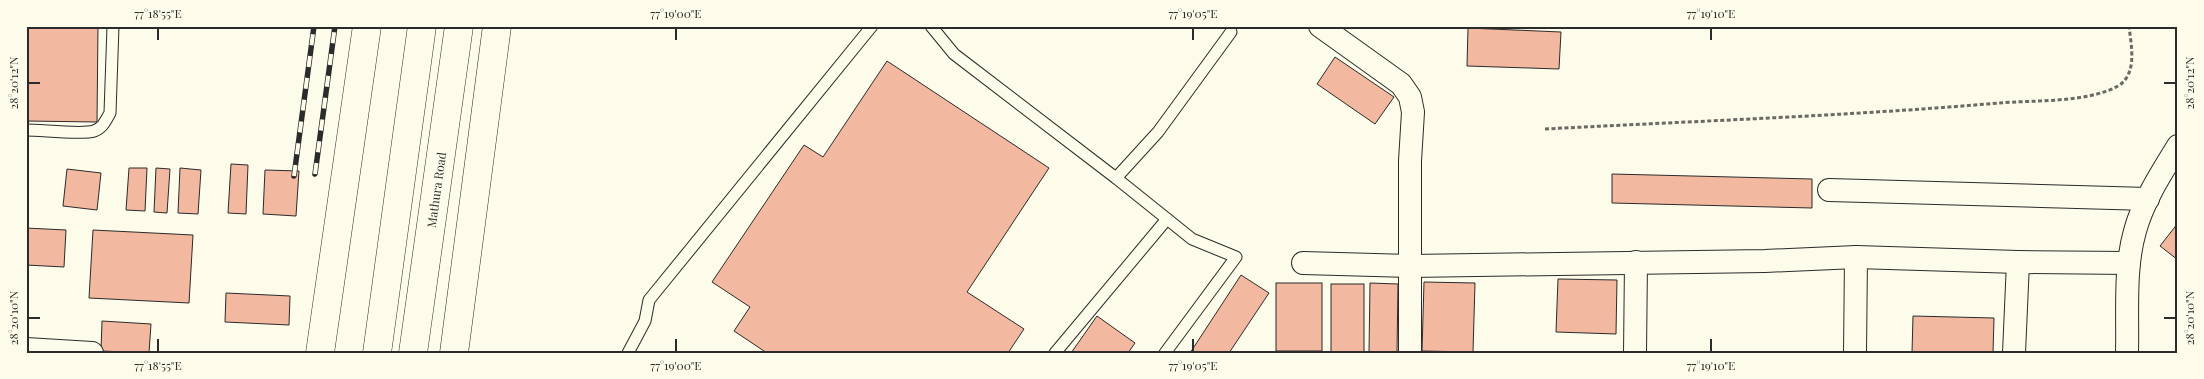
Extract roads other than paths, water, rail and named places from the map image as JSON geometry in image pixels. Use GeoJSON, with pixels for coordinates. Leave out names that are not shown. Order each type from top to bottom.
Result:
{"type":"FeatureCollection","features":[{"type":"Feature","properties":{"kind":"main road"},"geometry":{"type":"LineString","coordinates":[[320,353],[367,26]]}},
{"type":"Feature","properties":{"kind":"main road"},"geometry":{"type":"LineString","coordinates":[[378,353],[422,26]]}},
{"type":"Feature","properties":{"kind":"main road","name":"Mathura Road"},"geometry":{"type":"LineString","coordinates":[[413,353],[459,26]]}},
{"type":"Feature","properties":{"kind":"main road"},"geometry":{"type":"LineString","coordinates":[[454,353],[497,26]]}},
{"type":"Feature","properties":{"kind":"street"},"geometry":{"type":"LineString","coordinates":[[1320,26],[1401,84],[1410,97],[1413,112],[1410,161],[1410,353]]}},
{"type":"Feature","properties":{"kind":"street"},"geometry":{"type":"LineString","coordinates":[[2127,353],[2129,263],[2134,232],[2148,199],[2178,146]]}},
{"type":"Feature","properties":{"kind":"street"},"geometry":{"type":"LineString","coordinates":[[1829,190],[2148,199]]}},
{"type":"Feature","properties":{"kind":"street"},"geometry":{"type":"LineString","coordinates":[[1303,263],[1410,266],[1856,257],[2129,263]]}},
{"type":"Feature","properties":{"kind":"street"},"geometry":{"type":"LineString","coordinates":[[1855,353],[1856,257]]}},
{"type":"Feature","properties":{"kind":"street"},"geometry":{"type":"LineString","coordinates":[[1635,353],[1636,262]]}},
{"type":"Feature","properties":{"kind":"street"},"geometry":{"type":"LineString","coordinates":[[2014,353],[2018,262]]}},
{"type":"Feature","properties":{"kind":"street"},"geometry":{"type":"LineString","coordinates":[[26,348],[92,353]]}},
{"type":"Feature","properties":{"kind":"lane"},"geometry":{"type":"LineString","coordinates":[[26,130],[84,132],[95,130],[104,124],[110,113],[113,26]]}},
{"type":"Feature","properties":{"kind":"lane"},"geometry":{"type":"LineString","coordinates":[[628,353],[645,321],[649,300],[872,26]]}},
{"type":"Feature","properties":{"kind":"lane"},"geometry":{"type":"LineString","coordinates":[[931,26],[954,54],[1116,178],[1192,239],[1236,256],[1165,353]]}},
{"type":"Feature","properties":{"kind":"lane"},"geometry":{"type":"LineString","coordinates":[[1116,178],[1158,132],[1231,32]]}},
{"type":"Feature","properties":{"kind":"lane"},"geometry":{"type":"LineString","coordinates":[[1055,353],[1167,219]]}},
{"type":"Feature","properties":{"kind":"railway"},"geometry":{"type":"LineString","coordinates":[[294,176],[314,26]]}},
{"type":"Feature","properties":{"kind":"railway"},"geometry":{"type":"LineString","coordinates":[[315,174],[335,26]]}}]}
